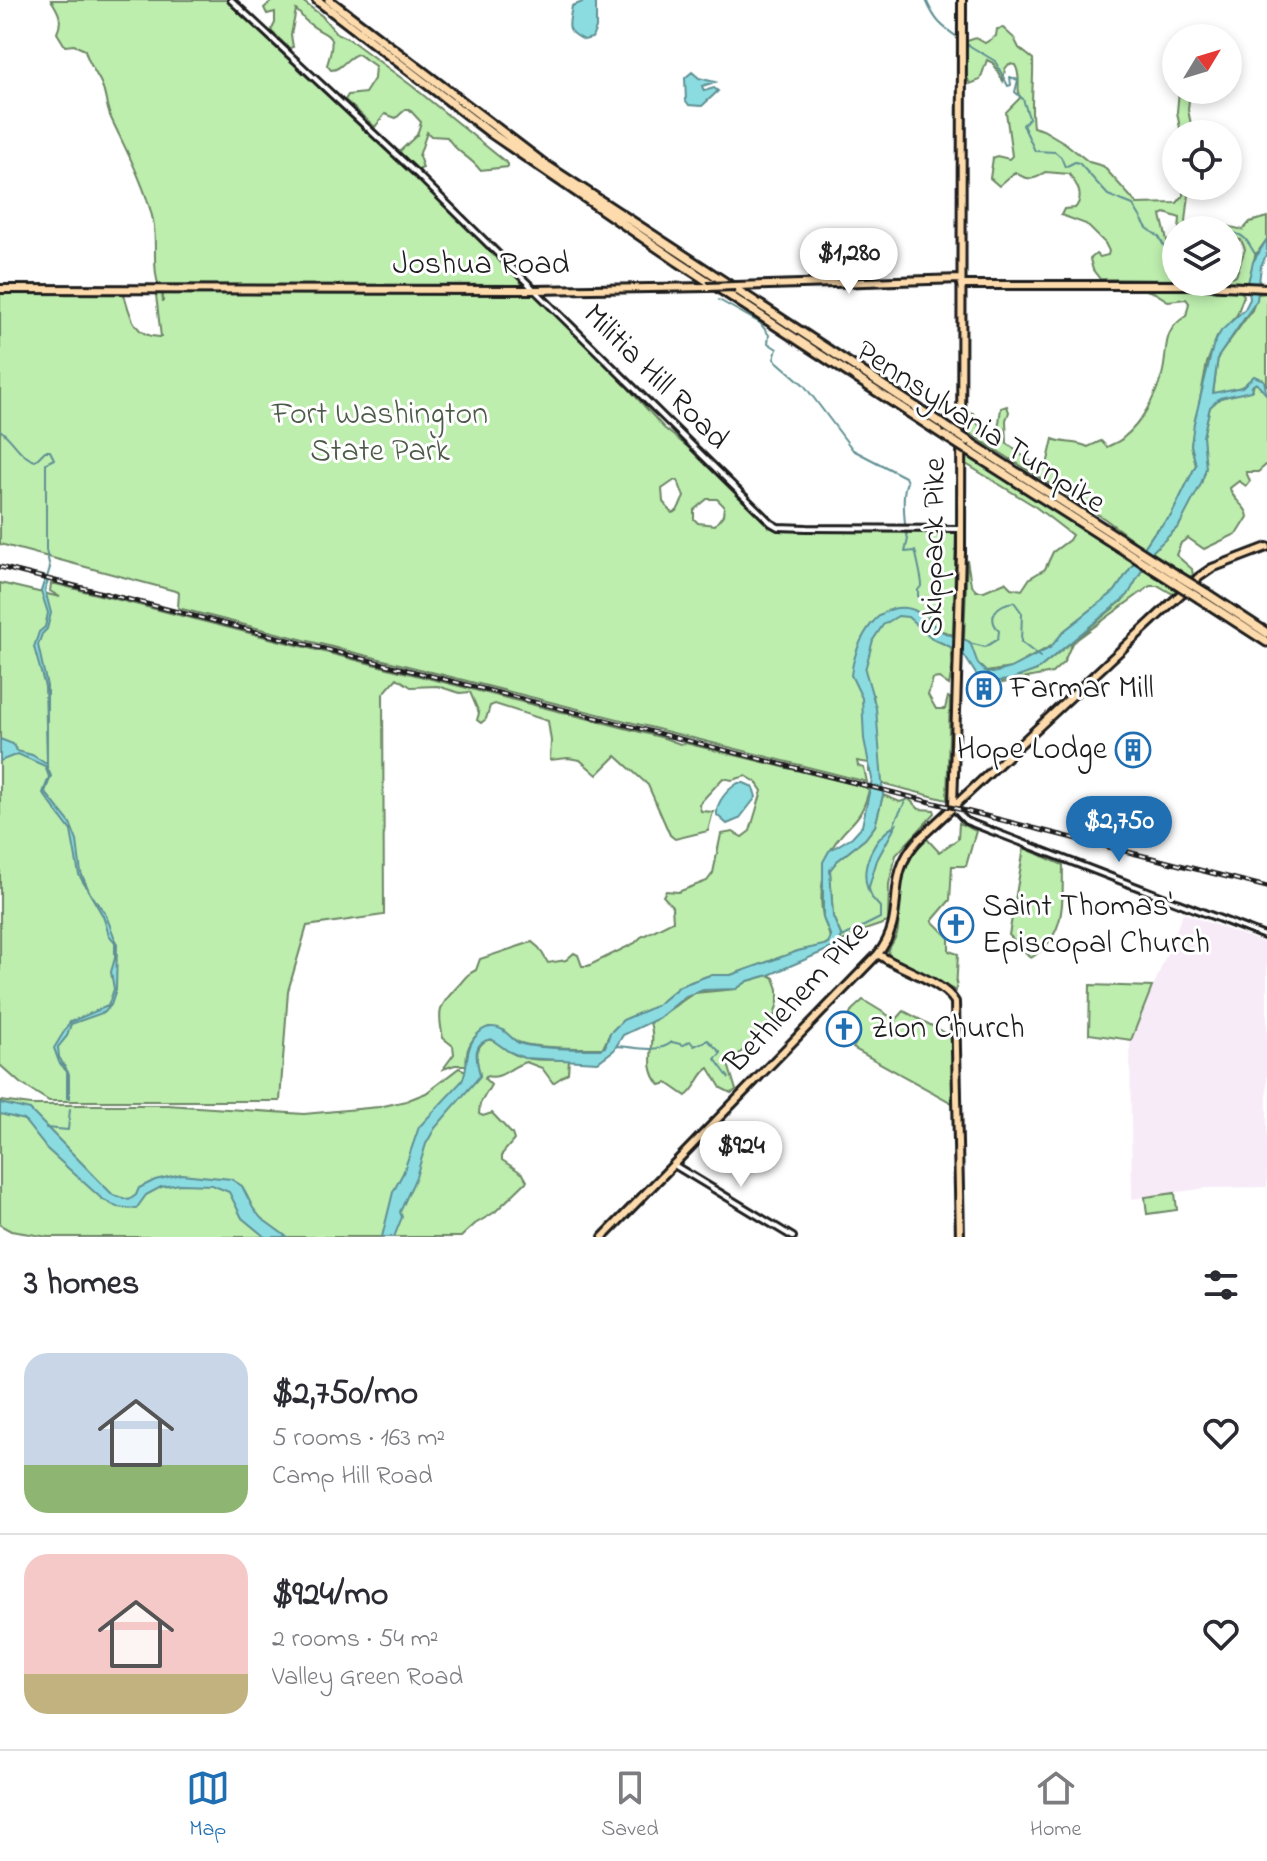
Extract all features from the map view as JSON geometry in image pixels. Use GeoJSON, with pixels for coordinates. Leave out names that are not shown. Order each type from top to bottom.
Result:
{"type":"FeatureCollection","features":[{"type":"Feature","properties":{"kind":"highway","name":"Pennsylvania Turnpike"},"geometry":{"type":"LineString","coordinates":[[317,0],[492,134],[677,261],[967,450],[1123,544]]}},
{"type":"Feature","properties":{"kind":"highway","name":"Pennsylvania Turnpike"},"geometry":{"type":"LineString","coordinates":[[329,0],[543,163],[1159,567],[1267,642]]}},
{"type":"Feature","properties":{"kind":"highway","name":"Pennsylvania Turnpike"},"geometry":{"type":"LineString","coordinates":[[1202,596],[1267,633]]}},
{"type":"Feature","properties":{"kind":"main road","name":"Skippack Pike"},"geometry":{"type":"LineString","coordinates":[[953,806],[960,529],[962,0]]}},
{"type":"Feature","properties":{"kind":"main road","name":"Joshua Road"},"geometry":{"type":"LineString","coordinates":[[0,289],[534,290],[961,282],[1264,288]]}},
{"type":"Feature","properties":{"kind":"main road","name":"Bethlehem Pike"},"geometry":{"type":"LineString","coordinates":[[603,1237],[878,954],[893,929],[899,870],[912,846],[1199,577],[1211,568],[1267,547]]}},
{"type":"Feature","properties":{"kind":"main road"},"geometry":{"type":"LineString","coordinates":[[953,790],[966,795]]}},
{"type":"Feature","properties":{"kind":"main road"},"geometry":{"type":"LineString","coordinates":[[878,954],[945,990],[955,1002],[960,1237]]}},
{"type":"Feature","properties":{"kind":"street","name":"Militia Hill Road"},"geometry":{"type":"LineString","coordinates":[[231,0],[329,90],[771,523],[778,527],[807,528],[960,529]]}},
{"type":"Feature","properties":{"kind":"street"},"geometry":{"type":"LineString","coordinates":[[953,806],[966,821],[1267,937]]}},
{"type":"Feature","properties":{"kind":"street"},"geometry":{"type":"LineString","coordinates":[[674,1165],[793,1237]]}},
{"type":"Feature","properties":{"kind":"shaded area"},"geometry":{"type":"Polygon","coordinates":[[[1183,913],[1267,944],[1267,1187],[1206,1188],[1132,1199],[1130,1045],[1183,913]]]}},
{"type":"Feature","properties":{"kind":"green space","name":"Fort Washington State Park"},"geometry":{"type":"Polygon","coordinates":[[[51,0],[228,0],[416,177],[621,380],[664,428],[689,448],[769,527],[778,531],[956,531],[953,635],[913,620],[933,639],[951,647],[953,664],[949,685],[939,678],[933,679],[928,695],[936,709],[945,709],[950,698],[947,800],[881,783],[873,694],[878,774],[869,772],[869,763],[857,761],[858,766],[864,768],[867,782],[178,608],[179,592],[0,544],[0,294],[124,294],[131,317],[139,329],[145,334],[161,337],[156,295],[158,292],[162,294],[163,302],[163,292],[155,269],[150,207],[109,114],[101,83],[85,50],[74,45],[65,46],[57,33],[60,20],[51,0]],[[675,480],[662,489],[663,502],[672,513],[677,511],[684,497],[675,480]],[[707,499],[694,510],[694,519],[698,523],[715,525],[723,515],[724,506],[717,499],[707,499]]]}},
{"type":"Feature","properties":{"kind":"green space"},"geometry":{"type":"Polygon","coordinates":[[[273,0],[301,0],[322,16],[336,33],[349,39],[412,86],[508,167],[480,170],[447,137],[431,136],[427,132],[419,156],[423,168],[418,170],[399,152],[417,135],[421,122],[409,109],[396,118],[385,114],[375,127],[345,100],[348,95],[365,93],[374,79],[375,66],[358,54],[331,70],[327,65],[331,40],[296,10],[291,35],[293,47],[289,48],[271,31],[275,12],[267,14],[264,8],[273,0]]]}},
{"type":"Feature","properties":{"kind":"green space"},"geometry":{"type":"Polygon","coordinates":[[[1003,28],[1019,48],[1033,59],[1033,127],[1065,143],[1089,162],[1103,166],[1137,204],[1188,200],[1187,216],[1161,215],[1162,280],[1100,279],[1090,259],[1096,254],[1100,257],[1108,255],[1105,243],[1086,224],[1061,215],[1064,209],[1075,208],[1080,195],[1069,174],[1045,172],[1030,178],[1015,172],[999,186],[990,178],[993,158],[1009,159],[1012,156],[1006,112],[1020,98],[1018,74],[1015,65],[1009,64],[1003,81],[993,63],[987,60],[980,80],[970,84],[966,75],[967,41],[976,38],[985,43],[996,36],[997,29],[1003,28]]]}},
{"type":"Feature","properties":{"kind":"green space"},"geometry":{"type":"Polygon","coordinates":[[[1178,104],[1189,104],[1190,120],[1178,120],[1178,104]]]}},
{"type":"Feature","properties":{"kind":"green space"},"geometry":{"type":"Polygon","coordinates":[[[1267,217],[1267,239],[1255,256],[1248,283],[1242,283],[1245,249],[1242,230],[1250,222],[1267,217]]]}},
{"type":"Feature","properties":{"kind":"green space"},"geometry":{"type":"Polygon","coordinates":[[[1162,288],[1162,296],[1244,295],[1237,315],[1217,337],[1207,363],[1191,445],[1196,465],[1171,516],[1154,533],[1115,591],[1064,631],[1055,644],[1011,668],[986,672],[964,639],[967,560],[971,584],[976,591],[1005,582],[1011,588],[1022,590],[1030,578],[1045,569],[1053,552],[1072,535],[1033,505],[966,464],[966,455],[1123,555],[1133,540],[966,431],[966,412],[973,413],[983,430],[995,434],[1001,408],[1007,406],[1007,443],[1039,467],[1047,465],[1053,439],[1088,447],[1101,441],[1107,447],[1120,441],[1136,425],[1152,401],[1162,375],[1169,335],[1172,328],[1186,316],[1189,303],[1186,299],[1168,301],[1143,289],[1162,288]]]}},
{"type":"Feature","properties":{"kind":"green space"},"geometry":{"type":"Polygon","coordinates":[[[1267,293],[1267,386],[1259,378],[1239,388],[1213,394],[1218,357],[1252,310],[1258,294],[1267,293]]]}},
{"type":"Feature","properties":{"kind":"green space"},"geometry":{"type":"Polygon","coordinates":[[[1259,383],[1267,395],[1267,464],[1258,472],[1246,472],[1250,481],[1246,486],[1239,481],[1230,488],[1248,517],[1238,533],[1204,549],[1188,538],[1181,543],[1176,555],[1192,569],[1193,576],[1189,576],[1152,552],[1179,526],[1205,473],[1203,436],[1210,407],[1220,398],[1252,390],[1254,384],[1259,383]]]}},
{"type":"Feature","properties":{"kind":"green space"},"geometry":{"type":"Polygon","coordinates":[[[1143,569],[1175,592],[1150,586],[1072,643],[1064,662],[1052,673],[1002,683],[1037,670],[1122,601],[1143,569]]]}},
{"type":"Feature","properties":{"kind":"green space"},"geometry":{"type":"Polygon","coordinates":[[[0,583],[60,597],[50,591],[51,584],[56,584],[680,744],[865,787],[869,790],[862,810],[838,839],[826,862],[821,901],[830,941],[823,946],[798,951],[731,975],[710,975],[680,986],[656,1006],[623,1020],[610,1033],[603,1048],[529,1045],[489,1027],[471,1042],[467,1065],[443,1069],[454,1054],[453,1046],[443,1038],[441,1010],[446,999],[465,977],[476,970],[480,959],[532,942],[548,963],[566,960],[574,953],[582,966],[588,966],[673,921],[672,906],[663,896],[666,891],[678,892],[707,881],[713,873],[721,834],[733,832],[742,837],[750,831],[762,791],[756,782],[746,776],[732,780],[723,778],[699,804],[701,811],[713,812],[708,831],[675,839],[670,835],[648,785],[616,756],[597,775],[580,760],[550,760],[548,721],[495,704],[490,706],[486,719],[481,723],[477,720],[479,713],[470,692],[460,693],[437,686],[411,687],[397,678],[383,694],[384,915],[307,926],[288,991],[280,1101],[49,1101],[20,1083],[0,1065],[0,583]]]}},
{"type":"Feature","properties":{"kind":"green space"},"geometry":{"type":"Polygon","coordinates":[[[883,795],[900,802],[909,799],[919,809],[934,810],[935,813],[896,855],[889,884],[888,922],[841,942],[833,917],[830,870],[875,826],[883,795]]]}},
{"type":"Feature","properties":{"kind":"green space"},"geometry":{"type":"Polygon","coordinates":[[[959,823],[976,831],[966,866],[952,866],[950,900],[932,921],[949,938],[949,951],[958,954],[956,991],[888,957],[888,954],[898,932],[902,883],[912,855],[927,839],[939,852],[958,839],[959,823]]]}},
{"type":"Feature","properties":{"kind":"green space"},"geometry":{"type":"Polygon","coordinates":[[[1024,848],[1063,865],[1062,905],[1057,928],[1043,949],[1031,958],[1009,935],[1024,848]]]}},
{"type":"Feature","properties":{"kind":"green space"},"geometry":{"type":"Polygon","coordinates":[[[769,975],[774,978],[778,989],[774,1017],[728,1064],[736,1090],[731,1093],[721,1088],[709,1068],[686,1096],[667,1083],[660,1085],[652,1069],[650,1023],[694,993],[736,989],[748,981],[769,975]]]}},
{"type":"Feature","properties":{"kind":"green space"},"geometry":{"type":"Polygon","coordinates":[[[1090,985],[1152,987],[1131,1040],[1089,1034],[1090,985]]]}},
{"type":"Feature","properties":{"kind":"green space"},"geometry":{"type":"Polygon","coordinates":[[[863,1000],[896,1020],[904,1011],[955,1038],[954,1104],[853,1048],[857,1041],[849,1036],[856,1024],[849,1017],[863,1000]]]}},
{"type":"Feature","properties":{"kind":"green space"},"geometry":{"type":"Polygon","coordinates":[[[487,1039],[523,1057],[569,1059],[568,1073],[553,1083],[542,1068],[526,1062],[497,1076],[486,1076],[491,1085],[480,1104],[479,1114],[492,1113],[512,1134],[514,1140],[502,1154],[502,1160],[523,1174],[527,1181],[495,1212],[461,1237],[48,1237],[11,1231],[0,1225],[0,1101],[31,1105],[167,1105],[304,1114],[379,1107],[406,1101],[426,1093],[459,1068],[471,1073],[459,1099],[480,1076],[477,1052],[487,1039]]]}},
{"type":"Feature","properties":{"kind":"green space"},"geometry":{"type":"Polygon","coordinates":[[[1175,1193],[1177,1210],[1147,1214],[1145,1197],[1175,1193]]]}},
{"type":"Feature","properties":{"kind":"water"},"geometry":{"type":"Polygon","coordinates":[[[596,0],[596,28],[592,38],[584,40],[573,33],[569,23],[572,6],[596,0]]]}},
{"type":"Feature","properties":{"kind":"water"},"geometry":{"type":"Polygon","coordinates":[[[692,72],[699,78],[715,82],[702,86],[704,91],[714,88],[718,91],[702,106],[689,105],[686,101],[685,78],[692,72]]]}},
{"type":"Feature","properties":{"kind":"water"},"geometry":{"type":"Polygon","coordinates":[[[1267,239],[1257,300],[1218,357],[1213,393],[1242,387],[1254,376],[1264,380],[1267,395],[1256,383],[1251,391],[1220,398],[1210,407],[1203,436],[1206,468],[1201,484],[1179,526],[1152,552],[1128,595],[1037,670],[1010,680],[988,682],[976,674],[962,652],[933,639],[908,617],[898,616],[883,625],[873,640],[865,670],[876,708],[883,795],[875,826],[830,870],[833,917],[841,935],[839,945],[748,981],[736,989],[703,990],[686,996],[659,1018],[623,1035],[614,1050],[598,1062],[524,1058],[491,1039],[484,1041],[476,1054],[480,1076],[435,1128],[400,1212],[402,1217],[394,1237],[382,1237],[393,1192],[419,1127],[462,1081],[470,1045],[484,1029],[497,1027],[526,1045],[600,1049],[605,1047],[610,1033],[623,1020],[656,1006],[680,986],[710,975],[731,975],[798,951],[828,944],[831,937],[823,918],[823,862],[829,851],[852,837],[862,826],[872,779],[864,739],[862,698],[851,675],[856,652],[868,628],[886,612],[898,608],[911,609],[948,635],[970,642],[978,664],[986,672],[993,673],[1011,668],[1050,648],[1064,631],[1115,591],[1154,533],[1171,516],[1196,465],[1191,445],[1194,423],[1213,346],[1221,331],[1245,309],[1250,299],[1248,283],[1253,262],[1267,239]]]}},
{"type":"Feature","properties":{"kind":"water"},"geometry":{"type":"Polygon","coordinates":[[[45,579],[48,581],[45,590],[51,613],[38,645],[47,686],[47,761],[45,687],[34,647],[39,632],[45,627],[48,613],[41,591],[45,579]]]}},
{"type":"Feature","properties":{"kind":"water"},"geometry":{"type":"Polygon","coordinates":[[[0,739],[13,744],[17,751],[45,763],[47,761],[51,776],[45,792],[70,823],[77,841],[81,873],[90,893],[105,913],[117,944],[116,990],[111,1005],[105,1012],[71,1024],[67,1036],[58,1047],[59,1057],[69,1074],[69,1098],[67,1072],[54,1048],[70,1022],[108,1006],[114,989],[111,972],[115,942],[79,875],[71,831],[43,793],[49,777],[45,766],[18,754],[0,761],[0,739]]]}},
{"type":"Feature","properties":{"kind":"water"},"geometry":{"type":"Polygon","coordinates":[[[738,783],[753,787],[756,797],[739,819],[727,824],[717,815],[718,806],[726,793],[738,783]]]}},
{"type":"Feature","properties":{"kind":"water"},"geometry":{"type":"Polygon","coordinates":[[[896,825],[877,860],[868,890],[867,862],[882,836],[896,825]]]}},
{"type":"Feature","properties":{"kind":"water"},"geometry":{"type":"Polygon","coordinates":[[[0,1103],[30,1110],[113,1195],[129,1200],[139,1188],[155,1180],[181,1174],[231,1179],[242,1186],[261,1218],[287,1237],[265,1237],[242,1218],[229,1192],[212,1185],[161,1187],[146,1195],[136,1209],[117,1207],[102,1199],[47,1149],[24,1120],[0,1114],[0,1103]]]}},
{"type":"Feature","properties":{"kind":"waterway"},"geometry":{"type":"LineString","coordinates":[[926,0],[939,22],[960,39]]}},
{"type":"Feature","properties":{"kind":"waterway"},"geometry":{"type":"LineString","coordinates":[[965,43],[995,61],[1008,86],[1011,85],[1010,77],[1018,80],[1015,92],[1023,99],[1029,118],[1023,125],[1035,151],[1055,152],[1065,167],[1079,163],[1108,195],[1133,205],[1147,228],[1162,242]]}},
{"type":"Feature","properties":{"kind":"waterway"},"geometry":{"type":"LineString","coordinates":[[1242,236],[1255,254]]}},
{"type":"Feature","properties":{"kind":"waterway"},"geometry":{"type":"LineString","coordinates":[[719,300],[760,323],[769,335],[768,343],[777,349],[774,359],[804,385],[853,450],[905,477],[905,524]]}},
{"type":"Feature","properties":{"kind":"waterway"},"geometry":{"type":"LineString","coordinates":[[0,430],[30,459],[35,461],[45,451],[50,451],[54,459],[46,463],[46,550],[50,568],[47,577]]}},
{"type":"Feature","properties":{"kind":"waterway"},"geometry":{"type":"LineString","coordinates":[[906,531],[905,552],[915,551],[921,578],[918,596],[931,610],[926,623]]}},
{"type":"Feature","properties":{"kind":"waterway"},"geometry":{"type":"LineString","coordinates":[[969,643],[985,647],[998,639],[999,631],[993,620],[995,612],[1003,605],[1014,602],[1022,613],[1021,642],[1040,657]]}},
{"type":"Feature","properties":{"kind":"waterway"},"geometry":{"type":"LineString","coordinates":[[894,826],[906,799]]}},
{"type":"Feature","properties":{"kind":"waterway"},"geometry":{"type":"LineString","coordinates":[[840,938],[880,918],[880,907],[869,889]]}},
{"type":"Feature","properties":{"kind":"waterway"},"geometry":{"type":"LineString","coordinates":[[617,1046],[653,1049],[672,1042],[684,1045],[690,1041],[694,1046],[708,1040],[721,1053],[715,1059],[729,1078]]}},
{"type":"Feature","properties":{"kind":"waterway"},"geometry":{"type":"LineString","coordinates":[[46,1128],[68,1130],[70,1109]]}},
{"type":"Feature","properties":{"kind":"railway"},"geometry":{"type":"LineString","coordinates":[[0,567],[1267,887]]}},
{"type":"Feature","properties":{"kind":"place","name":"Farmar Mill"},"geometry":{"type":"Point","coordinates":[984,689]}},
{"type":"Feature","properties":{"kind":"place","name":"Hope Lodge"},"geometry":{"type":"Point","coordinates":[1133,750]}},
{"type":"Feature","properties":{"kind":"place","name":"Saint Thomas' Episcopal Church"},"geometry":{"type":"Point","coordinates":[956,925]}},
{"type":"Feature","properties":{"kind":"place","name":"Zion Church"},"geometry":{"type":"Point","coordinates":[844,1029]}}]}
